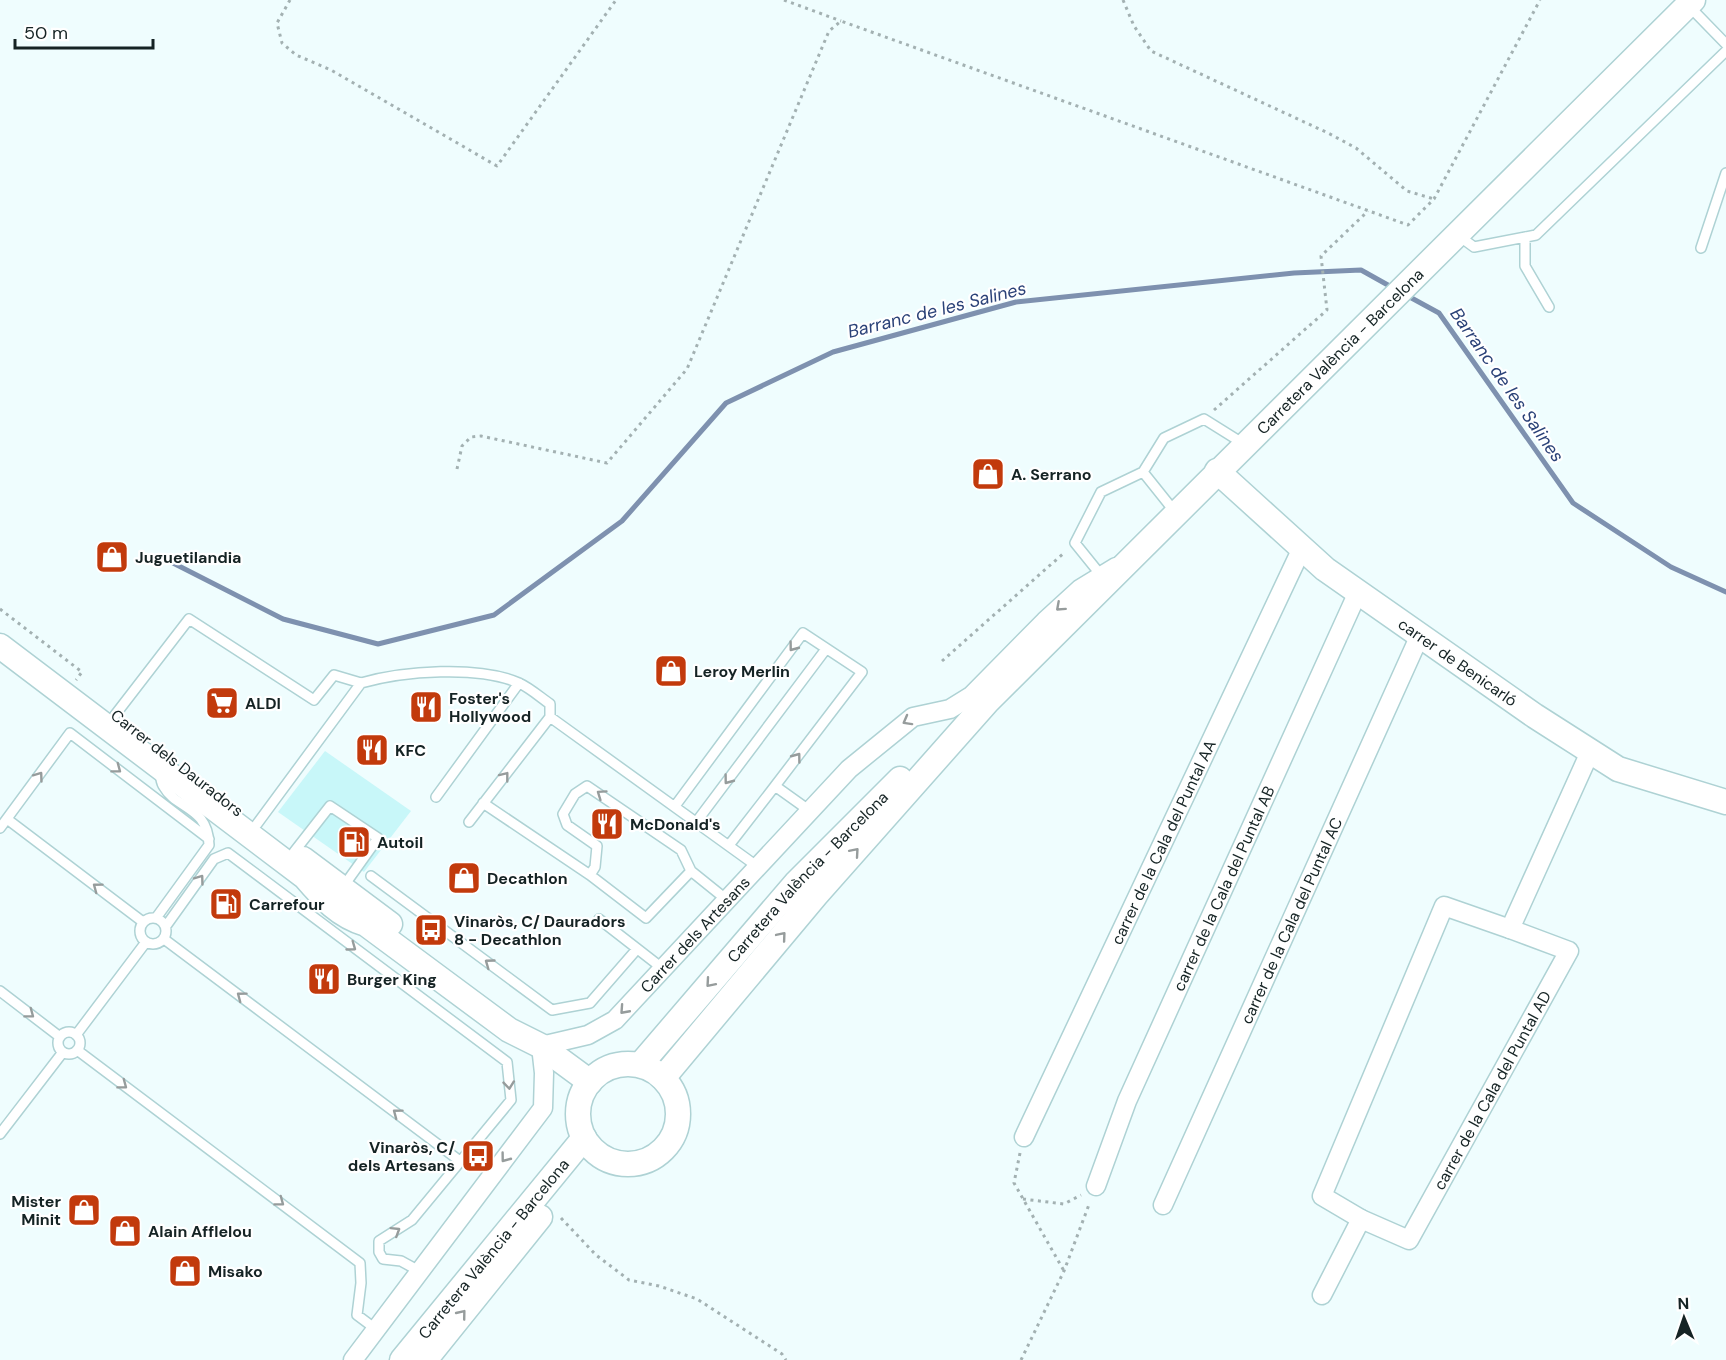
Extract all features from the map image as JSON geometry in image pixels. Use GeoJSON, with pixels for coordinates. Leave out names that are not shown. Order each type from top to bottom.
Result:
{"type":"FeatureCollection","features":[{"type":"Feature","properties":{"kind":"main road","name":"Carretera València - Barcelona"},"geometry":{"type":"LineString","coordinates":[[663,1078],[816,895],[987,702],[1175,512],[1690,3]]}},
{"type":"Feature","properties":{"kind":"main road","name":"carrer de Benicarló"},"geometry":{"type":"LineString","coordinates":[[1217,471],[1325,569],[1590,752],[1618,769],[1726,802]]}},
{"type":"Feature","properties":{"kind":"main road","name":"Carrer dels Dauradors"},"geometry":{"type":"LineString","coordinates":[[0,630],[519,1019],[541,1046]]}},
{"type":"Feature","properties":{"kind":"main road","name":"Carrer dels Dauradors"},"geometry":{"type":"LineString","coordinates":[[0,646],[158,768],[305,877],[328,903],[350,919],[366,924],[509,1030],[541,1046],[590,1082]]}},
{"type":"Feature","properties":{"kind":"main road","name":"Carretera València - Barcelona"},"geometry":{"type":"LineString","coordinates":[[640,1065],[796,883],[965,717],[987,702]]}},
{"type":"Feature","properties":{"kind":"main road"},"geometry":{"type":"LineString","coordinates":[[627,1063],[640,1065],[663,1078],[677,1100],[679,1116],[676,1131],[668,1146],[656,1156],[641,1163],[625,1165],[609,1161],[589,1145],[578,1122],[578,1105],[590,1082],[610,1066],[627,1063]]}},
{"type":"Feature","properties":{"kind":"main road","name":"Carretera València - Barcelona"},"geometry":{"type":"LineString","coordinates":[[425,1360],[549,1205],[589,1145]]}},
{"type":"Feature","properties":{"kind":"main road","name":"Carretera València - Barcelona"},"geometry":{"type":"LineString","coordinates":[[402,1360],[589,1145]]}},
{"type":"Feature","properties":{"kind":"street","name":"carrer de la Cala del Puntal AA"},"geometry":{"type":"LineString","coordinates":[[1024,1137],[1302,548]]}},
{"type":"Feature","properties":{"kind":"street","name":"Carrer dels Artesans"},"geometry":{"type":"LineString","coordinates":[[541,1046],[588,1035],[615,1020],[849,769],[900,725],[913,717],[950,709],[971,696],[1045,621],[1100,574],[1125,562]]}},
{"type":"Feature","properties":{"kind":"street","name":"carrer de la Cala del Puntal AB"},"geometry":{"type":"LineString","coordinates":[[1096,1186],[1127,1101],[1358,592]]}},
{"type":"Feature","properties":{"kind":"street","name":"carrer de la Cala del Puntal AC"},"geometry":{"type":"LineString","coordinates":[[1163,1205],[1420,635]]}},
{"type":"Feature","properties":{"kind":"street"},"geometry":{"type":"LineString","coordinates":[[1510,929],[1590,752]]}},
{"type":"Feature","properties":{"kind":"street","name":"Carrer dels Dauradors"},"geometry":{"type":"LineString","coordinates":[[305,877],[334,899],[348,893]]}},
{"type":"Feature","properties":{"kind":"street","name":"carrer de la Cala del Puntal AD"},"geometry":{"type":"LineString","coordinates":[[1444,906],[1569,951],[1409,1240],[1361,1219],[1322,1196],[1444,906]]}},
{"type":"Feature","properties":{"kind":"street"},"geometry":{"type":"LineString","coordinates":[[353,1360],[543,1108],[544,1073],[541,1046]]}},
{"type":"Feature","properties":{"kind":"street"},"geometry":{"type":"LineString","coordinates":[[1322,1295],[1361,1219]]}},
{"type":"Feature","properties":{"kind":"lane"},"geometry":{"type":"LineString","coordinates":[[1690,3],[1726,44]]}},
{"type":"Feature","properties":{"kind":"lane"},"geometry":{"type":"LineString","coordinates":[[1457,235],[1474,247],[1536,235],[1726,51]]}},
{"type":"Feature","properties":{"kind":"lane"},"geometry":{"type":"LineString","coordinates":[[1701,248],[1726,173]]}},
{"type":"Feature","properties":{"kind":"lane"},"geometry":{"type":"LineString","coordinates":[[1525,237],[1525,266],[1549,307]]}},
{"type":"Feature","properties":{"kind":"lane"},"geometry":{"type":"LineString","coordinates":[[1100,574],[1075,543],[1101,492],[1143,472],[1164,438],[1204,419],[1244,444]]}},
{"type":"Feature","properties":{"kind":"lane"},"geometry":{"type":"LineString","coordinates":[[1143,472],[1175,512]]}},
{"type":"Feature","properties":{"kind":"lane"},"geometry":{"type":"LineString","coordinates":[[115,715],[189,619],[314,700],[334,675],[362,683],[389,675],[478,674],[519,683],[550,704],[550,717],[469,822]]}},
{"type":"Feature","properties":{"kind":"lane"},"geometry":{"type":"LineString","coordinates":[[675,806],[803,633],[862,672],[730,844]]}},
{"type":"Feature","properties":{"kind":"lane"},"geometry":{"type":"LineString","coordinates":[[696,821],[826,649]]}},
{"type":"Feature","properties":{"kind":"lane"},"geometry":{"type":"LineString","coordinates":[[256,824],[362,683]]}},
{"type":"Feature","properties":{"kind":"lane"},"geometry":{"type":"LineString","coordinates":[[436,797],[519,683]]}},
{"type":"Feature","properties":{"kind":"lane"},"geometry":{"type":"LineString","coordinates":[[550,717],[730,844],[758,867]]}},
{"type":"Feature","properties":{"kind":"lane"},"geometry":{"type":"LineString","coordinates":[[0,828],[70,734],[209,839]]}},
{"type":"Feature","properties":{"kind":"lane"},"geometry":{"type":"LineString","coordinates":[[143,922],[156,918],[209,845],[209,839],[199,815],[164,789],[158,768]]}},
{"type":"Feature","properties":{"kind":"lane"},"geometry":{"type":"LineString","coordinates":[[591,875],[595,867],[597,846],[567,825],[562,814],[575,794],[587,786],[681,850],[691,872],[727,900]]}},
{"type":"Feature","properties":{"kind":"lane"},"geometry":{"type":"LineString","coordinates":[[775,786],[810,811]]}},
{"type":"Feature","properties":{"kind":"lane"},"geometry":{"type":"LineString","coordinates":[[483,803],[591,875],[646,918],[691,872]]}},
{"type":"Feature","properties":{"kind":"lane"},"geometry":{"type":"LineString","coordinates":[[294,852],[330,806],[378,838],[348,893]]}},
{"type":"Feature","properties":{"kind":"lane"},"geometry":{"type":"LineString","coordinates":[[7,819],[143,922]]}},
{"type":"Feature","properties":{"kind":"lane"},"geometry":{"type":"LineString","coordinates":[[164,939],[166,926],[214,859],[228,853],[507,1062],[511,1100],[412,1221],[379,1241],[379,1252],[383,1259],[401,1261],[421,1272]]}},
{"type":"Feature","properties":{"kind":"lane"},"geometry":{"type":"LineString","coordinates":[[371,876],[552,1010],[590,1003],[637,949]]}},
{"type":"Feature","properties":{"kind":"lane"},"geometry":{"type":"LineString","coordinates":[[156,918],[166,926]]}},
{"type":"Feature","properties":{"kind":"lane"},"geometry":{"type":"LineString","coordinates":[[599,919],[662,968]]}},
{"type":"Feature","properties":{"kind":"lane"},"geometry":{"type":"LineString","coordinates":[[143,922],[140,933],[146,942],[154,944],[164,939]]}},
{"type":"Feature","properties":{"kind":"lane"},"geometry":{"type":"LineString","coordinates":[[164,939],[460,1161]]}},
{"type":"Feature","properties":{"kind":"lane"},"geometry":{"type":"LineString","coordinates":[[76,1035],[146,942]]}},
{"type":"Feature","properties":{"kind":"lane"},"geometry":{"type":"LineString","coordinates":[[0,991],[60,1037]]}},
{"type":"Feature","properties":{"kind":"lane"},"geometry":{"type":"LineString","coordinates":[[70,1032],[76,1035],[80,1044],[77,1050],[70,1054],[63,1052],[58,1043],[60,1037],[70,1032]]}},
{"type":"Feature","properties":{"kind":"lane"},"geometry":{"type":"LineString","coordinates":[[77,1050],[360,1263],[361,1283],[357,1315],[377,1330]]}},
{"type":"Feature","properties":{"kind":"lane"},"geometry":{"type":"LineString","coordinates":[[0,1134],[63,1052]]}},
{"type":"Feature","properties":{"kind":"path"},"geometry":{"type":"LineString","coordinates":[[290,0],[277,23],[282,43],[296,55],[331,70],[496,166],[616,0]]}},
{"type":"Feature","properties":{"kind":"path"},"geometry":{"type":"LineString","coordinates":[[784,0],[1408,225],[1434,198],[1540,0]]}},
{"type":"Feature","properties":{"kind":"path"},"geometry":{"type":"LineString","coordinates":[[1123,0],[1134,26],[1151,51],[1328,133],[1356,148],[1407,191],[1434,198]]}},
{"type":"Feature","properties":{"kind":"path"},"geometry":{"type":"LineString","coordinates":[[457,469],[462,446],[471,437],[481,436],[607,463],[687,369],[829,31],[841,21]]}},
{"type":"Feature","properties":{"kind":"path"},"geometry":{"type":"LineString","coordinates":[[1204,419],[1327,310],[1321,256],[1368,211]]}},
{"type":"Feature","properties":{"kind":"path"},"geometry":{"type":"LineString","coordinates":[[942,661],[1075,543]]}},
{"type":"Feature","properties":{"kind":"path"},"geometry":{"type":"LineString","coordinates":[[0,609],[82,672]]}},
{"type":"Feature","properties":{"kind":"path"},"geometry":{"type":"LineString","coordinates":[[1024,1137],[1014,1183],[1064,1270]]}},
{"type":"Feature","properties":{"kind":"path"},"geometry":{"type":"LineString","coordinates":[[1023,1199],[1064,1204],[1096,1186]]}},
{"type":"Feature","properties":{"kind":"path"},"geometry":{"type":"LineString","coordinates":[[1022,1360],[1064,1270],[1096,1186]]}},
{"type":"Feature","properties":{"kind":"path"},"geometry":{"type":"LineString","coordinates":[[549,1205],[596,1255],[629,1280],[658,1286],[697,1299],[782,1354],[786,1360]]}},
{"type":"Feature","properties":{"kind":"shaded area","name":"Autoil"},"geometry":{"type":"Polygon","coordinates":[[[325,751],[411,811],[364,872],[278,812],[325,751]]]}},
{"type":"Feature","properties":{"kind":"waterway","name":"Barranc de les Salines"},"geometry":{"type":"LineString","coordinates":[[173,563],[283,619],[378,644],[494,615],[622,521],[726,403],[833,352],[1016,302],[1294,273],[1361,270],[1395,289]]}},
{"type":"Feature","properties":{"kind":"waterway","name":"Barranc de les Salines"},"geometry":{"type":"LineString","coordinates":[[1406,295],[1439,313],[1573,503],[1671,567],[1726,592]]}},
{"type":"Feature","properties":{"kind":"place","name":"A. Serrano"},"geometry":{"type":"Point","coordinates":[988,474]}},
{"type":"Feature","properties":{"kind":"place","name":"Juguetilandia"},"geometry":{"type":"Point","coordinates":[112,557]}},
{"type":"Feature","properties":{"kind":"place","name":"Leroy Merlin"},"geometry":{"type":"Point","coordinates":[671,671]}},
{"type":"Feature","properties":{"kind":"place","name":"ALDI"},"geometry":{"type":"Point","coordinates":[222,703]}},
{"type":"Feature","properties":{"kind":"place","name":"Foster's Hollywood"},"geometry":{"type":"Point","coordinates":[426,707]}},
{"type":"Feature","properties":{"kind":"place","name":"KFC"},"geometry":{"type":"Point","coordinates":[372,750]}},
{"type":"Feature","properties":{"kind":"place","name":"McDonald's"},"geometry":{"type":"Point","coordinates":[607,824]}},
{"type":"Feature","properties":{"kind":"place","name":"Autoil"},"geometry":{"type":"Point","coordinates":[354,842]}},
{"type":"Feature","properties":{"kind":"place","name":"Decathlon"},"geometry":{"type":"Point","coordinates":[464,878]}},
{"type":"Feature","properties":{"kind":"place","name":"Carrefour"},"geometry":{"type":"Point","coordinates":[226,904]}},
{"type":"Feature","properties":{"kind":"place","name":"Vinaròs, C/ Dauradors 8 - Decathlon"},"geometry":{"type":"Point","coordinates":[431,930]}},
{"type":"Feature","properties":{"kind":"place","name":"Burger King"},"geometry":{"type":"Point","coordinates":[324,979]}},
{"type":"Feature","properties":{"kind":"place","name":"Vinaròs, C/ dels Artesans"},"geometry":{"type":"Point","coordinates":[478,1156]}},
{"type":"Feature","properties":{"kind":"place","name":"Mister Minit"},"geometry":{"type":"Point","coordinates":[84,1210]}},
{"type":"Feature","properties":{"kind":"place","name":"Alain Afflelou"},"geometry":{"type":"Point","coordinates":[125,1231]}},
{"type":"Feature","properties":{"kind":"place","name":"Misako"},"geometry":{"type":"Point","coordinates":[185,1271]}}]}
